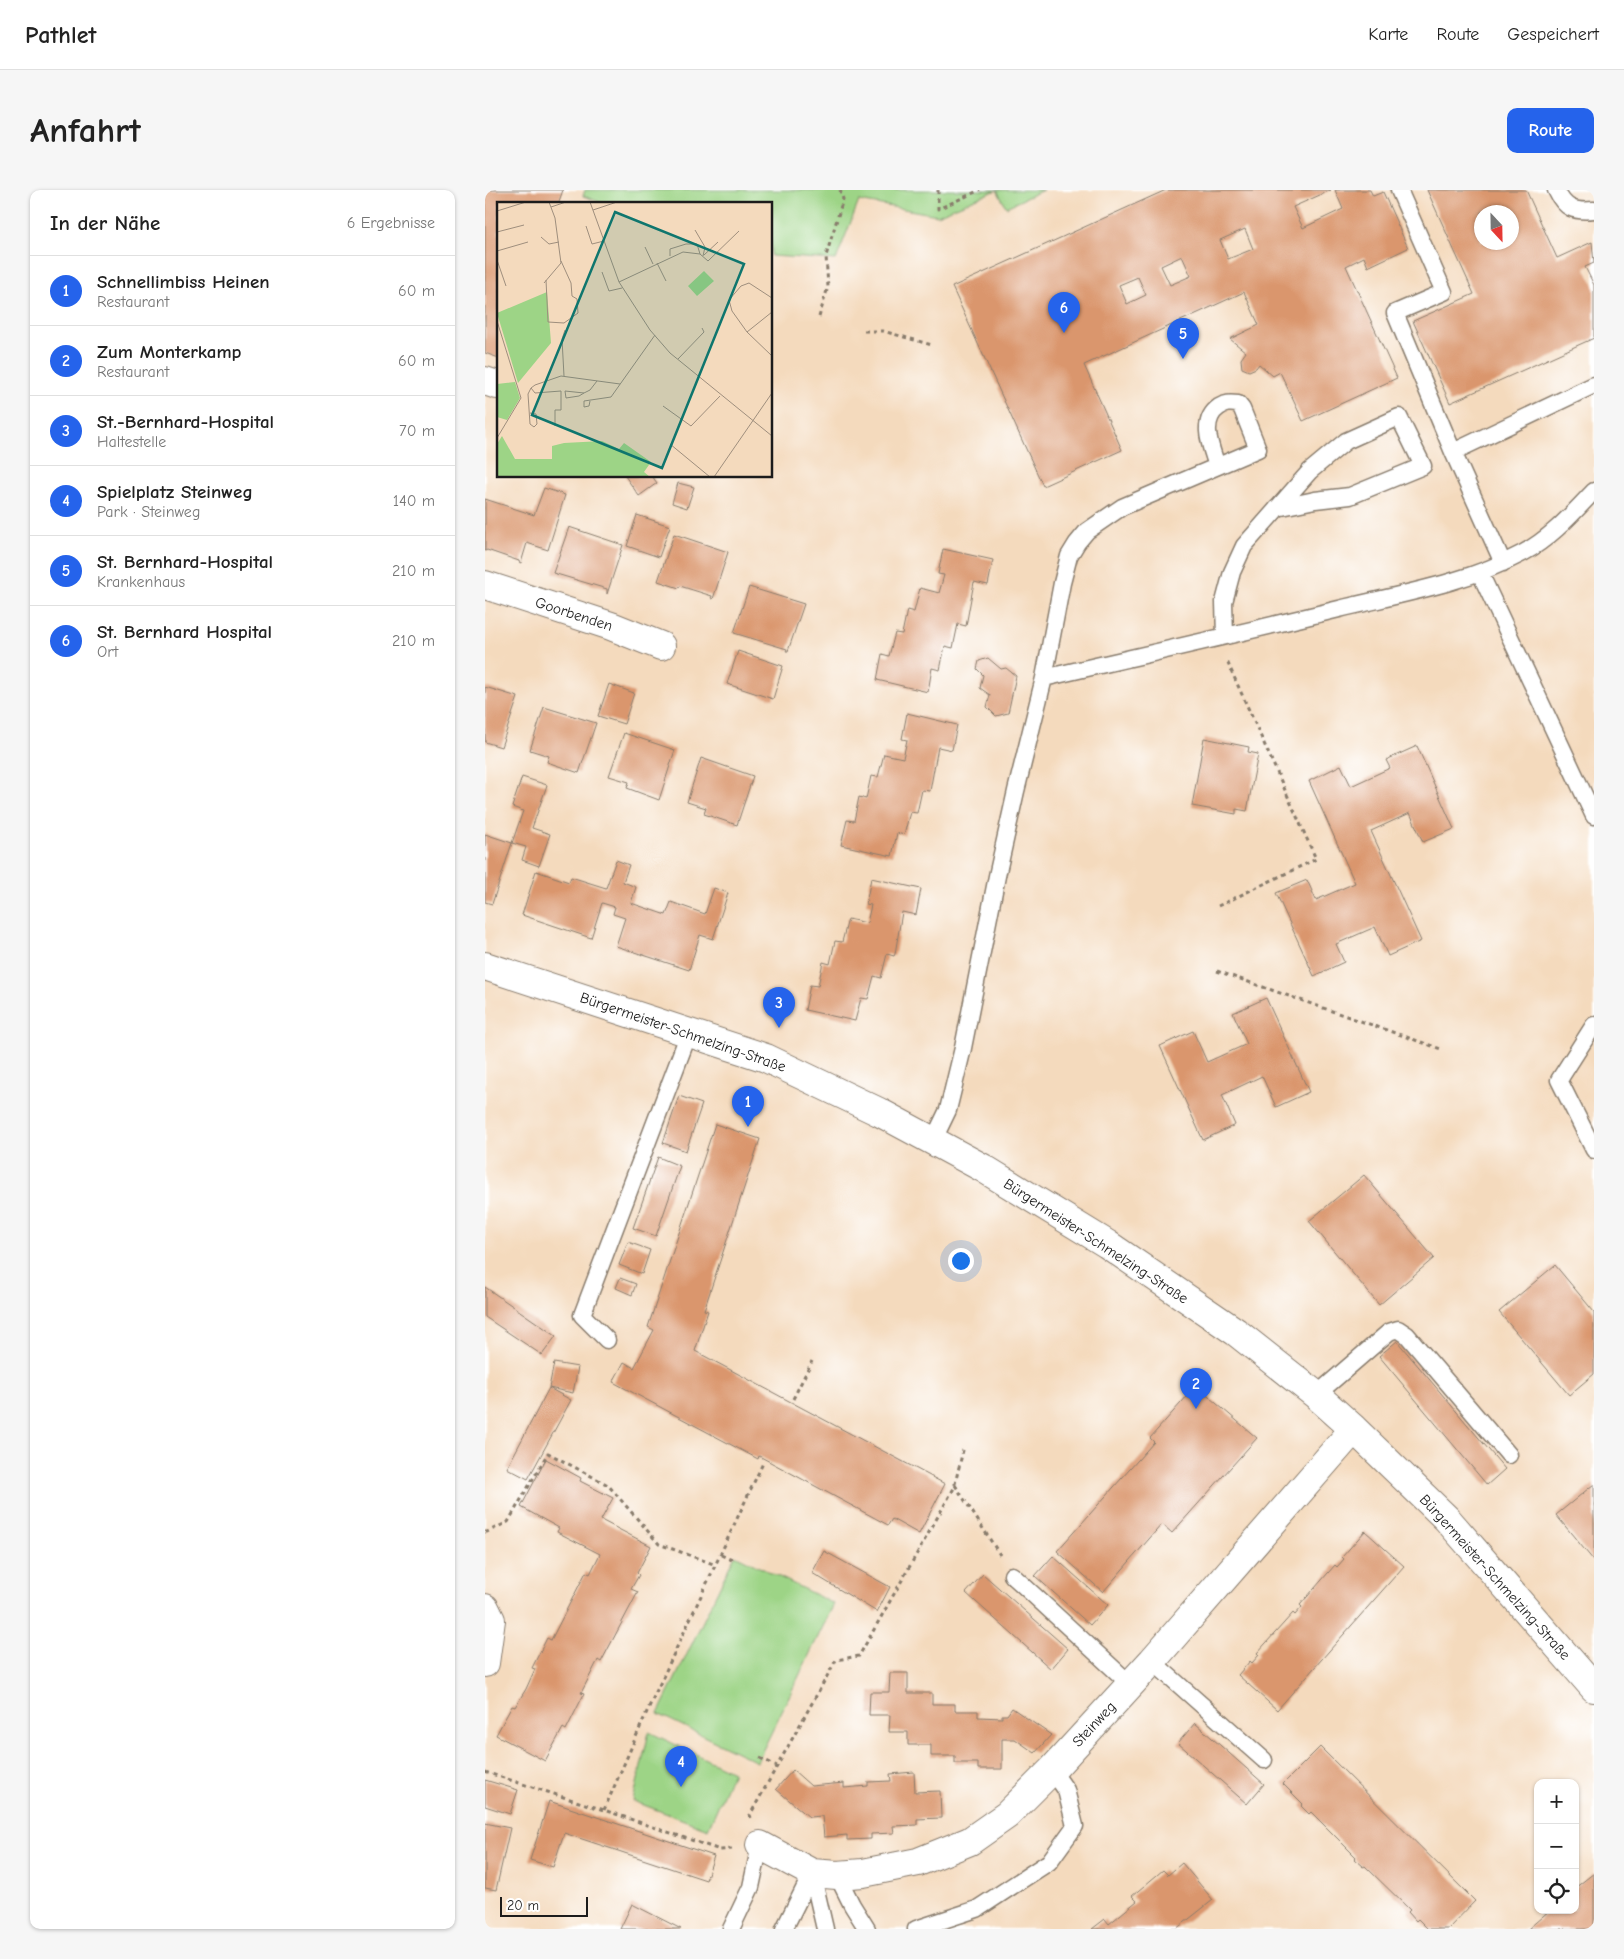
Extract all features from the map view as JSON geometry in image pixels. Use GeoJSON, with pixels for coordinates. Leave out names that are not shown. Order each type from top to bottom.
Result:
{"type":"FeatureCollection","features":[{"type":"Feature","properties":{"kind":"street","name":"Goorbenden"},"geometry":{"type":"LineString","coordinates":[[485,585],[611,626],[661,646]]}},
{"type":"Feature","properties":{"kind":"street","name":"Bürgermeister-Schmelzing-Straße"},"geometry":{"type":"LineString","coordinates":[[485,966],[766,1058],[863,1104],[983,1168],[1107,1244],[1236,1332],[1316,1395],[1354,1429],[1447,1519],[1592,1681]]}},
{"type":"Feature","properties":{"kind":"street","name":"Steinweg"},"geometry":{"type":"LineString","coordinates":[[825,1874],[863,1873],[918,1862],[970,1841],[1007,1815],[1052,1770],[1152,1661],[1354,1429]]}},
{"type":"Feature","properties":{"kind":"street"},"geometry":{"type":"LineString","coordinates":[[485,1608],[491,1620],[485,1663]]}},
{"type":"Feature","properties":{"kind":"street"},"geometry":{"type":"LineString","coordinates":[[759,1844],[825,1874]]}},
{"type":"Feature","properties":{"kind":"lane"},"geometry":{"type":"LineString","coordinates":[[1399,190],[1444,292],[1395,313],[1453,452],[1503,564]]}},
{"type":"Feature","properties":{"kind":"lane"},"geometry":{"type":"LineString","coordinates":[[1556,190],[1568,208],[1594,210]]}},
{"type":"Feature","properties":{"kind":"lane"},"geometry":{"type":"LineString","coordinates":[[1453,452],[1594,384]]}},
{"type":"Feature","properties":{"kind":"lane"},"geometry":{"type":"LineString","coordinates":[[1221,637],[1224,602],[1232,572],[1244,546],[1277,508],[1310,470],[1346,441],[1399,417],[1423,466],[1350,496],[1315,500],[1277,508]]}},
{"type":"Feature","properties":{"kind":"lane"},"geometry":{"type":"LineString","coordinates":[[933,1141],[948,1110],[959,1066],[1001,857],[1044,678],[1069,556],[1087,531],[1122,507],[1217,466]]}},
{"type":"Feature","properties":{"kind":"lane"},"geometry":{"type":"LineString","coordinates":[[1044,678],[1437,585],[1480,573],[1503,564],[1547,538],[1594,491]]}},
{"type":"Feature","properties":{"kind":"lane"},"geometry":{"type":"LineString","coordinates":[[1480,573],[1594,816]]}},
{"type":"Feature","properties":{"kind":"lane"},"geometry":{"type":"LineString","coordinates":[[1594,1025],[1559,1080],[1594,1150]]}},
{"type":"Feature","properties":{"kind":"lane"},"geometry":{"type":"LineString","coordinates":[[607,1340],[582,1315],[689,1033]]}},
{"type":"Feature","properties":{"kind":"lane"},"geometry":{"type":"LineString","coordinates":[[1316,1395],[1389,1332],[1398,1329],[1407,1335],[1509,1455]]}},
{"type":"Feature","properties":{"kind":"lane"},"geometry":{"type":"LineString","coordinates":[[1012,1575],[1130,1684]]}},
{"type":"Feature","properties":{"kind":"lane"},"geometry":{"type":"LineString","coordinates":[[1152,1661],[1264,1760]]}},
{"type":"Feature","properties":{"kind":"lane"},"geometry":{"type":"LineString","coordinates":[[916,1929],[977,1909],[1049,1862],[1075,1826],[1066,1790],[1052,1770]]}},
{"type":"Feature","properties":{"kind":"lane"},"geometry":{"type":"LineString","coordinates":[[731,1929],[751,1887],[759,1844]]}},
{"type":"Feature","properties":{"kind":"lane"},"geometry":{"type":"LineString","coordinates":[[784,1929],[825,1874]]}},
{"type":"Feature","properties":{"kind":"lane"},"geometry":{"type":"LineString","coordinates":[[825,1874],[825,1929]]}},
{"type":"Feature","properties":{"kind":"lane"},"geometry":{"type":"LineString","coordinates":[[825,1874],[852,1905],[867,1929]]}},
{"type":"Feature","properties":{"kind":"path"},"geometry":{"type":"LineString","coordinates":[[819,317],[828,287],[826,256],[843,199],[840,190]]}},
{"type":"Feature","properties":{"kind":"path"},"geometry":{"type":"LineString","coordinates":[[937,190],[938,209],[980,190]]}},
{"type":"Feature","properties":{"kind":"path"},"geometry":{"type":"LineString","coordinates":[[864,331],[883,331],[932,345]]}},
{"type":"Feature","properties":{"kind":"path"},"geometry":{"type":"LineString","coordinates":[[1218,906],[1316,859],[1221,637]]}},
{"type":"Feature","properties":{"kind":"path"},"geometry":{"type":"LineString","coordinates":[[1217,972],[1441,1049]]}},
{"type":"Feature","properties":{"kind":"path"},"geometry":{"type":"LineString","coordinates":[[793,1399],[812,1361]]}},
{"type":"Feature","properties":{"kind":"path"},"geometry":{"type":"LineString","coordinates":[[485,1772],[720,1850],[759,1844],[750,1815],[835,1660],[859,1656],[955,1485],[964,1446]]}},
{"type":"Feature","properties":{"kind":"path"},"geometry":{"type":"LineString","coordinates":[[485,1532],[508,1522],[548,1453],[608,1485],[659,1544],[716,1565]]}},
{"type":"Feature","properties":{"kind":"path"},"geometry":{"type":"LineString","coordinates":[[604,1810],[649,1707],[763,1463]]}},
{"type":"Feature","properties":{"kind":"path"},"geometry":{"type":"LineString","coordinates":[[955,1485],[1012,1575]]}},
{"type":"Feature","properties":{"kind":"path"},"geometry":{"type":"LineString","coordinates":[[721,1555],[732,1560]]}},
{"type":"Feature","properties":{"kind":"path"},"geometry":{"type":"LineString","coordinates":[[760,1758],[777,1766]]}},
{"type":"Feature","properties":{"kind":"green space"},"geometry":{"type":"Polygon","coordinates":[[[585,190],[997,190],[937,215],[859,201],[836,260],[773,256],[773,202],[600,202],[583,196],[585,190]]]}},
{"type":"Feature","properties":{"kind":"green space"},"geometry":{"type":"Polygon","coordinates":[[[997,190],[1043,190],[1006,207],[997,190]]]}},
{"type":"Feature","properties":{"kind":"green space"},"geometry":{"type":"Polygon","coordinates":[[[735,1555],[834,1604],[757,1762],[658,1714],[735,1555]]]}},
{"type":"Feature","properties":{"kind":"green space"},"geometry":{"type":"Polygon","coordinates":[[[649,1732],[733,1772],[708,1829],[633,1801],[649,1732]]]}},
{"type":"Feature","properties":{"kind":"building"},"geometry":{"type":"Polygon","coordinates":[[[485,190],[563,190],[559,202],[497,202],[497,357],[485,353],[485,190]]]}},
{"type":"Feature","properties":{"kind":"building"},"geometry":{"type":"Polygon","coordinates":[[[1166,190],[1331,190],[1293,207],[1303,228],[1343,209],[1335,190],[1370,190],[1373,196],[1383,192],[1408,248],[1368,267],[1364,257],[1346,266],[1397,378],[1303,421],[1280,372],[1273,376],[1259,364],[1256,368],[1249,371],[1242,368],[1241,359],[1246,352],[1230,339],[1259,325],[1244,292],[1084,365],[1122,450],[1043,486],[952,287],[1166,190]],[[1245,229],[1220,240],[1228,259],[1253,249],[1245,229]],[[1182,256],[1161,266],[1170,285],[1191,276],[1182,256]],[[1138,277],[1119,285],[1127,304],[1146,295],[1138,277]]]}},
{"type":"Feature","properties":{"kind":"building"},"geometry":{"type":"Polygon","coordinates":[[[1427,190],[1526,190],[1557,258],[1592,242],[1594,263],[1585,267],[1594,285],[1594,338],[1450,403],[1413,321],[1474,294],[1427,190]]]}},
{"type":"Feature","properties":{"kind":"building"},"geometry":{"type":"Polygon","coordinates":[[[626,478],[653,478],[657,483],[639,496],[626,478]]]}},
{"type":"Feature","properties":{"kind":"building"},"geometry":{"type":"Polygon","coordinates":[[[678,483],[694,487],[687,508],[672,503],[678,483]]]}},
{"type":"Feature","properties":{"kind":"building"},"geometry":{"type":"Polygon","coordinates":[[[544,488],[565,495],[548,550],[527,543],[521,563],[487,550],[485,551],[485,499],[534,515],[544,488]]]}},
{"type":"Feature","properties":{"kind":"building"},"geometry":{"type":"Polygon","coordinates":[[[637,515],[670,526],[659,557],[627,546],[637,515]]]}},
{"type":"Feature","properties":{"kind":"building"},"geometry":{"type":"Polygon","coordinates":[[[569,527],[623,545],[607,594],[607,589],[553,573],[569,527]]]}},
{"type":"Feature","properties":{"kind":"building"},"geometry":{"type":"Polygon","coordinates":[[[674,534],[728,552],[713,599],[711,598],[712,596],[658,581],[674,534]]]}},
{"type":"Feature","properties":{"kind":"building"},"geometry":{"type":"Polygon","coordinates":[[[943,549],[993,560],[988,585],[974,582],[966,626],[958,624],[953,648],[945,646],[940,670],[932,668],[928,692],[877,680],[882,654],[889,656],[895,633],[902,634],[907,610],[914,612],[920,588],[939,593],[944,575],[938,574],[943,549]]]}},
{"type":"Feature","properties":{"kind":"building"},"geometry":{"type":"Polygon","coordinates":[[[749,587],[804,604],[788,651],[786,651],[787,649],[734,633],[749,587]]]}},
{"type":"Feature","properties":{"kind":"building"},"geometry":{"type":"Polygon","coordinates":[[[738,651],[783,666],[773,699],[727,684],[738,651]]]}},
{"type":"Feature","properties":{"kind":"building"},"geometry":{"type":"Polygon","coordinates":[[[988,658],[1001,669],[1006,668],[1016,676],[1008,713],[996,716],[987,707],[990,695],[980,688],[983,675],[977,669],[979,661],[988,658]]]}},
{"type":"Feature","properties":{"kind":"building"},"geometry":{"type":"Polygon","coordinates":[[[609,684],[634,693],[624,724],[598,716],[609,684]]]}},
{"type":"Feature","properties":{"kind":"building"},"geometry":{"type":"Polygon","coordinates":[[[485,687],[518,697],[501,747],[485,742],[485,687]]]}},
{"type":"Feature","properties":{"kind":"building"},"geometry":{"type":"Polygon","coordinates":[[[544,707],[596,723],[579,773],[547,762],[549,756],[530,750],[544,707]]]}},
{"type":"Feature","properties":{"kind":"building"},"geometry":{"type":"Polygon","coordinates":[[[907,713],[957,725],[952,750],[938,747],[930,791],[922,790],[917,813],[910,812],[904,835],[897,833],[892,856],[841,845],[847,820],[854,821],[859,797],[866,799],[871,776],[878,777],[884,754],[903,758],[907,740],[902,739],[907,713]]]}},
{"type":"Feature","properties":{"kind":"building"},"geometry":{"type":"Polygon","coordinates":[[[624,733],[675,750],[659,800],[627,788],[629,782],[609,776],[624,733]]]}},
{"type":"Feature","properties":{"kind":"building"},"geometry":{"type":"Polygon","coordinates":[[[1204,738],[1249,747],[1248,752],[1258,754],[1247,811],[1236,809],[1236,814],[1192,806],[1204,738]]]}},
{"type":"Feature","properties":{"kind":"building"},"geometry":{"type":"Polygon","coordinates":[[[1417,746],[1454,829],[1423,842],[1410,813],[1371,831],[1421,941],[1388,956],[1375,927],[1336,944],[1344,962],[1314,976],[1276,893],[1307,880],[1316,900],[1355,883],[1309,781],[1341,765],[1351,786],[1390,768],[1386,760],[1417,746]]]}},
{"type":"Feature","properties":{"kind":"building"},"geometry":{"type":"Polygon","coordinates":[[[701,758],[753,776],[737,825],[704,814],[706,808],[687,802],[701,758]]]}},
{"type":"Feature","properties":{"kind":"building"},"geometry":{"type":"Polygon","coordinates":[[[522,777],[547,785],[532,828],[550,834],[539,866],[522,860],[526,847],[512,843],[523,811],[512,807],[522,777]]]}},
{"type":"Feature","properties":{"kind":"building"},"geometry":{"type":"Polygon","coordinates":[[[485,834],[512,843],[492,904],[485,902],[485,834]]]}},
{"type":"Feature","properties":{"kind":"building"},"geometry":{"type":"Polygon","coordinates":[[[616,860],[629,865],[623,882],[636,887],[631,903],[666,915],[671,902],[705,914],[714,888],[728,893],[713,939],[700,935],[689,970],[616,946],[625,918],[613,914],[615,907],[602,903],[591,938],[522,915],[536,871],[569,882],[571,877],[606,888],[616,860]]]}},
{"type":"Feature","properties":{"kind":"building"},"geometry":{"type":"Polygon","coordinates":[[[871,878],[921,889],[916,915],[902,912],[895,954],[894,956],[887,954],[881,978],[874,976],[868,999],[861,998],[855,1021],[805,1010],[810,985],[818,986],[823,962],[830,964],[835,941],[842,942],[848,919],[867,923],[871,905],[866,904],[871,878]]]}},
{"type":"Feature","properties":{"kind":"building"},"geometry":{"type":"Polygon","coordinates":[[[1266,998],[1309,1092],[1276,1107],[1262,1076],[1222,1095],[1235,1125],[1203,1140],[1160,1046],[1193,1031],[1207,1062],[1247,1044],[1233,1013],[1266,998]]]}},
{"type":"Feature","properties":{"kind":"building"},"geometry":{"type":"Polygon","coordinates":[[[679,1096],[702,1104],[686,1151],[663,1143],[679,1096]]]}},
{"type":"Feature","properties":{"kind":"building"},"geometry":{"type":"Polygon","coordinates":[[[715,1124],[760,1139],[704,1310],[708,1311],[695,1351],[945,1484],[919,1534],[892,1519],[888,1525],[759,1456],[758,1459],[613,1382],[624,1362],[634,1368],[654,1330],[648,1327],[715,1124]]]}},
{"type":"Feature","properties":{"kind":"building"},"geometry":{"type":"Polygon","coordinates":[[[658,1157],[680,1166],[656,1236],[633,1228],[658,1157]]]}},
{"type":"Feature","properties":{"kind":"building"},"geometry":{"type":"Polygon","coordinates":[[[1364,1175],[1434,1258],[1379,1305],[1309,1221],[1364,1175]]]}},
{"type":"Feature","properties":{"kind":"building"},"geometry":{"type":"Polygon","coordinates":[[[628,1242],[650,1250],[642,1274],[619,1265],[628,1242]]]}},
{"type":"Feature","properties":{"kind":"building"},"geometry":{"type":"Polygon","coordinates":[[[1555,1265],[1594,1312],[1594,1374],[1569,1395],[1499,1312],[1555,1265]]]}},
{"type":"Feature","properties":{"kind":"building"},"geometry":{"type":"Polygon","coordinates":[[[620,1278],[636,1284],[632,1295],[616,1288],[620,1278]]]}},
{"type":"Feature","properties":{"kind":"building"},"geometry":{"type":"Polygon","coordinates":[[[485,1287],[556,1336],[542,1355],[485,1317],[485,1287]]]}},
{"type":"Feature","properties":{"kind":"building"},"geometry":{"type":"Polygon","coordinates":[[[1397,1341],[1505,1469],[1487,1485],[1379,1356],[1397,1341]]]}},
{"type":"Feature","properties":{"kind":"building"},"geometry":{"type":"Polygon","coordinates":[[[554,1363],[578,1367],[573,1393],[549,1388],[554,1363]]]}},
{"type":"Feature","properties":{"kind":"building"},"geometry":{"type":"Polygon","coordinates":[[[1196,1386],[1257,1438],[1172,1533],[1162,1524],[1103,1592],[1057,1551],[1154,1442],[1150,1438],[1196,1386]]]}},
{"type":"Feature","properties":{"kind":"building"},"geometry":{"type":"Polygon","coordinates":[[[549,1388],[571,1400],[528,1479],[507,1468],[549,1388]]]}},
{"type":"Feature","properties":{"kind":"building"},"geometry":{"type":"Polygon","coordinates":[[[546,1459],[581,1478],[580,1481],[613,1498],[601,1520],[651,1546],[631,1589],[638,1592],[601,1662],[598,1660],[581,1693],[584,1694],[566,1730],[563,1728],[545,1761],[496,1735],[512,1706],[515,1707],[526,1689],[535,1669],[532,1668],[547,1638],[551,1640],[586,1572],[590,1574],[600,1554],[557,1532],[559,1528],[521,1507],[546,1459]]]}},
{"type":"Feature","properties":{"kind":"building"},"geometry":{"type":"Polygon","coordinates":[[[1594,1484],[1594,1561],[1556,1515],[1594,1484]]]}},
{"type":"Feature","properties":{"kind":"building"},"geometry":{"type":"Polygon","coordinates":[[[1365,1531],[1404,1566],[1277,1710],[1238,1675],[1250,1661],[1252,1663],[1259,1655],[1257,1653],[1293,1613],[1295,1615],[1302,1607],[1300,1605],[1335,1565],[1337,1567],[1344,1559],[1342,1557],[1365,1531]]]}},
{"type":"Feature","properties":{"kind":"building"},"geometry":{"type":"Polygon","coordinates":[[[824,1551],[890,1587],[877,1612],[812,1573],[824,1551]]]}},
{"type":"Feature","properties":{"kind":"building"},"geometry":{"type":"Polygon","coordinates":[[[1053,1556],[1108,1605],[1090,1625],[1035,1576],[1053,1556]]]}},
{"type":"Feature","properties":{"kind":"building"},"geometry":{"type":"Polygon","coordinates":[[[983,1574],[1068,1649],[1051,1669],[966,1593],[983,1574]]]}},
{"type":"Feature","properties":{"kind":"building"},"geometry":{"type":"Polygon","coordinates":[[[890,1673],[908,1673],[908,1693],[932,1693],[932,1704],[955,1704],[955,1711],[978,1711],[978,1717],[1002,1718],[1002,1715],[1007,1715],[1012,1708],[1051,1735],[1035,1753],[1015,1739],[1002,1739],[1002,1769],[978,1769],[978,1763],[955,1763],[955,1756],[931,1756],[931,1745],[908,1745],[908,1732],[889,1732],[890,1715],[869,1715],[870,1692],[889,1692],[890,1673]]]}},
{"type":"Feature","properties":{"kind":"building"},"geometry":{"type":"Polygon","coordinates":[[[1195,1723],[1264,1784],[1247,1804],[1178,1743],[1195,1723]]]}},
{"type":"Feature","properties":{"kind":"building"},"geometry":{"type":"Polygon","coordinates":[[[1320,1747],[1475,1901],[1448,1929],[1428,1929],[1418,1919],[1416,1921],[1408,1912],[1410,1910],[1365,1866],[1363,1867],[1354,1859],[1356,1857],[1311,1812],[1309,1814],[1301,1806],[1303,1804],[1283,1784],[1320,1747]]]}},
{"type":"Feature","properties":{"kind":"building"},"geometry":{"type":"Polygon","coordinates":[[[793,1770],[811,1786],[844,1783],[844,1788],[868,1786],[868,1782],[891,1781],[890,1774],[914,1772],[915,1792],[940,1791],[941,1818],[917,1819],[917,1825],[893,1826],[894,1833],[871,1834],[871,1839],[847,1840],[847,1835],[824,1837],[822,1816],[809,1817],[776,1789],[793,1770]]]}},
{"type":"Feature","properties":{"kind":"building"},"geometry":{"type":"Polygon","coordinates":[[[485,1780],[518,1790],[510,1814],[485,1806],[485,1780]]]}},
{"type":"Feature","properties":{"kind":"building"},"geometry":{"type":"Polygon","coordinates":[[[549,1801],[714,1856],[706,1880],[564,1833],[553,1867],[530,1860],[549,1801]]]}},
{"type":"Feature","properties":{"kind":"building"},"geometry":{"type":"Polygon","coordinates":[[[485,1823],[510,1828],[496,1890],[485,1888],[485,1823]]]}},
{"type":"Feature","properties":{"kind":"building"},"geometry":{"type":"Polygon","coordinates":[[[1182,1863],[1213,1900],[1176,1929],[1092,1929],[1105,1919],[1109,1924],[1137,1901],[1132,1896],[1163,1870],[1168,1875],[1182,1863]]]}},
{"type":"Feature","properties":{"kind":"building"},"geometry":{"type":"Polygon","coordinates":[[[1594,1873],[1594,1929],[1528,1929],[1545,1914],[1579,1914],[1579,1885],[1594,1873]]]}},
{"type":"Feature","properties":{"kind":"building"},"geometry":{"type":"Polygon","coordinates":[[[632,1904],[681,1929],[620,1929],[632,1904]]]}},
{"type":"Feature","properties":{"kind":"place","name":"St. Bernhard Hospital"},"geometry":{"type":"Point","coordinates":[1064,333]}},
{"type":"Feature","properties":{"kind":"place","name":"St. Bernhard-Hospital"},"geometry":{"type":"Point","coordinates":[1183,359]}},
{"type":"Feature","properties":{"kind":"place","name":"St.-Bernhard-Hospital"},"geometry":{"type":"Point","coordinates":[779,1028]}},
{"type":"Feature","properties":{"kind":"place","name":"Schnellimbiss Heinen"},"geometry":{"type":"Point","coordinates":[748,1127]}},
{"type":"Feature","properties":{"kind":"place","name":"Zum Monterkamp"},"geometry":{"type":"Point","coordinates":[1196,1409]}},
{"type":"Feature","properties":{"kind":"place","name":"Spielplatz Steinweg"},"geometry":{"type":"Point","coordinates":[681,1787]}}]}
